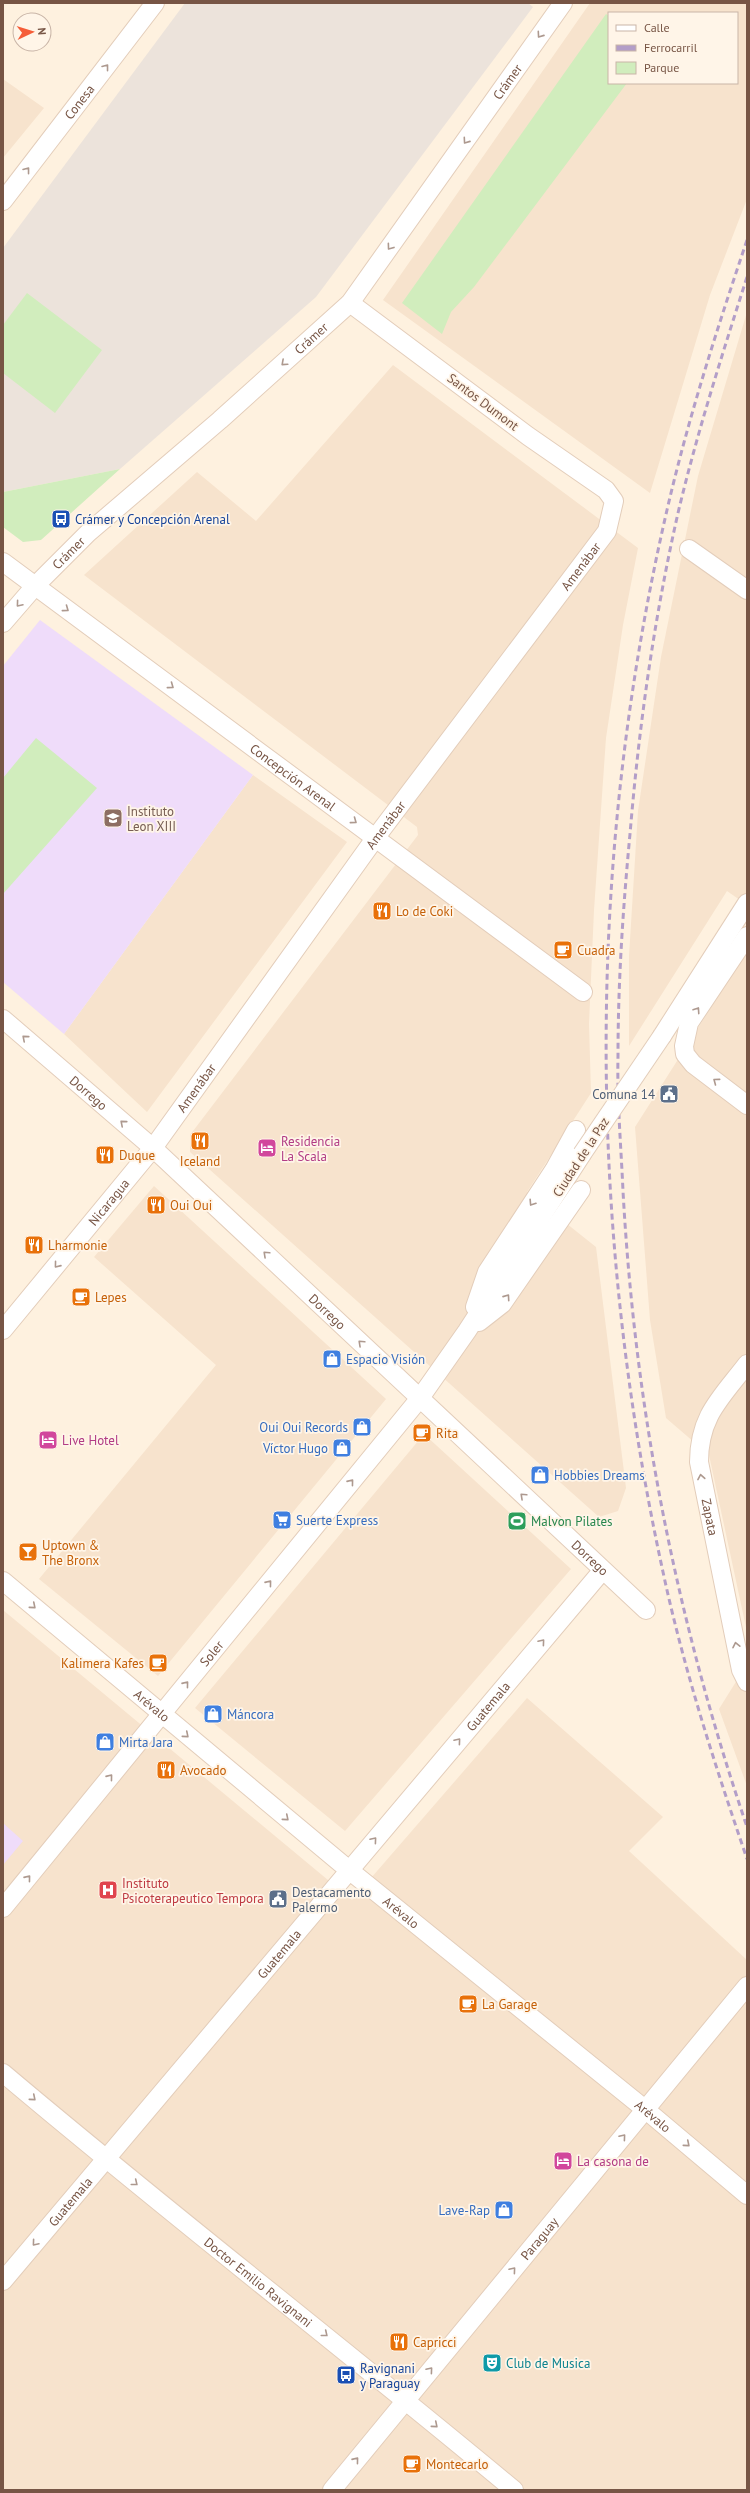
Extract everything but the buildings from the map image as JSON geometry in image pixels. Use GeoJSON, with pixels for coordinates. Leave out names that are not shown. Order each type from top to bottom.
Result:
{"type":"FeatureCollection","features":[{"type":"Feature","properties":{"kind":"street","name":"Conesa"},"geometry":{"type":"LineString","coordinates":[[3,201],[155,3]]}},
{"type":"Feature","properties":{"kind":"street","name":"Crámer"},"geometry":{"type":"LineString","coordinates":[[3,623],[35,586],[88,533],[220,420],[350,303],[563,3]]}},
{"type":"Feature","properties":{"kind":"street","name":"Santos Dumont"},"geometry":{"type":"LineString","coordinates":[[350,303],[528,436],[596,481],[606,490],[614,501]]}},
{"type":"Feature","properties":{"kind":"street","name":"Amenábar"},"geometry":{"type":"LineString","coordinates":[[153,1148],[376,837],[607,531],[614,501]]}},
{"type":"Feature","properties":{"kind":"street"},"geometry":{"type":"LineString","coordinates":[[689,550],[747,590]]}},
{"type":"Feature","properties":{"kind":"street","name":"Concepción Arenal"},"geometry":{"type":"LineString","coordinates":[[3,562],[584,992]]}},
{"type":"Feature","properties":{"kind":"street","name":"Ciudad de la Paz"},"geometry":{"type":"LineString","coordinates":[[420,1398],[467,1331],[582,1154],[662,1036],[747,903]]}},
{"type":"Feature","properties":{"kind":"street"},"geometry":{"type":"LineString","coordinates":[[747,936],[689,1023],[684,1046],[685,1054],[693,1064],[747,1105]]}},
{"type":"Feature","properties":{"kind":"street","name":"Dorrego"},"geometry":{"type":"LineString","coordinates":[[3,1019],[153,1148],[602,1571],[646,1610]]}},
{"type":"Feature","properties":{"kind":"street","name":"Ciudad de la Paz"},"geometry":{"type":"LineString","coordinates":[[467,1331],[487,1272],[554,1171],[576,1130]]}},
{"type":"Feature","properties":{"kind":"street","name":"Nicaragua"},"geometry":{"type":"LineString","coordinates":[[3,1330],[153,1148]]}},
{"type":"Feature","properties":{"kind":"street","name":"Ciudad de la Paz"},"geometry":{"type":"LineString","coordinates":[[467,1331],[502,1304],[581,1190]]}},
{"type":"Feature","properties":{"kind":"street","name":"Zapata"},"geometry":{"type":"LineString","coordinates":[[747,1364],[712,1409],[703,1426],[699,1443],[699,1462],[741,1670],[747,1682]]}},
{"type":"Feature","properties":{"kind":"street","name":"Soler"},"geometry":{"type":"LineString","coordinates":[[3,1908],[420,1398]]}},
{"type":"Feature","properties":{"kind":"street","name":"Guatemala"},"geometry":{"type":"LineString","coordinates":[[3,2281],[602,1571]]}},
{"type":"Feature","properties":{"kind":"street","name":"Arévalo"},"geometry":{"type":"LineString","coordinates":[[3,1581],[349,1870],[646,2110],[747,2195]]}},
{"type":"Feature","properties":{"kind":"street","name":"Paraguay"},"geometry":{"type":"LineString","coordinates":[[332,2490],[747,1986]]}},
{"type":"Feature","properties":{"kind":"street","name":"Doctor Emilio Ravignani"},"geometry":{"type":"LineString","coordinates":[[3,2073],[105,2159],[405,2400],[514,2490]]}},
{"type":"Feature","properties":{"kind":"shaded area"},"geometry":{"type":"Polygon","coordinates":[[[185,3],[528,3],[533,7],[316,297],[120,469],[3,492],[3,248],[185,3]]]}},
{"type":"Feature","properties":{"kind":"shaded area"},"geometry":{"type":"Polygon","coordinates":[[[590,3],[747,3],[747,199],[710,295],[650,493],[383,300],[590,3]]]}},
{"type":"Feature","properties":{"kind":"shaded area"},"geometry":{"type":"Polygon","coordinates":[[[3,79],[44,108],[3,158],[3,79]]]}},
{"type":"Feature","properties":{"kind":"shaded area"},"geometry":{"type":"Polygon","coordinates":[[[747,312],[747,905],[727,891],[629,1046],[629,956],[638,811],[661,657],[698,476],[747,312]]]}},
{"type":"Feature","properties":{"kind":"shaded area"},"geometry":{"type":"Polygon","coordinates":[[[393,365],[638,548],[623,625],[606,738],[594,910],[589,1024],[591,1093],[527,1192],[596,1247],[626,1488],[618,1511],[599,1517],[190,1152],[190,1135],[418,835],[417,827],[84,575],[197,472],[256,521],[393,365]]]}},
{"type":"Feature","properties":{"kind":"shaded area","name":"Instituto Leon XIII"},"geometry":{"type":"Polygon","coordinates":[[[40,620],[253,775],[64,1034],[3,982],[3,666],[40,620]]]}},
{"type":"Feature","properties":{"kind":"shaded area"},"geometry":{"type":"Polygon","coordinates":[[[253,775],[347,842],[147,1112],[64,1034],[253,775]]]}},
{"type":"Feature","properties":{"kind":"shaded area"},"geometry":{"type":"Polygon","coordinates":[[[747,951],[747,1632],[709,1455],[666,1418],[650,1320],[635,1127],[747,951]]]}},
{"type":"Feature","properties":{"kind":"shaded area"},"geometry":{"type":"Polygon","coordinates":[[[154,1186],[386,1399],[158,1676],[39,1579],[216,1365],[94,1257],[154,1186]]]}},
{"type":"Feature","properties":{"kind":"shaded area"},"geometry":{"type":"Polygon","coordinates":[[[424,1434],[571,1569],[345,1831],[195,1708],[424,1434]]]}},
{"type":"Feature","properties":{"kind":"shaded area"},"geometry":{"type":"Polygon","coordinates":[[[3,1610],[352,1900],[527,1698],[663,1817],[629,1851],[747,1960],[747,2490],[3,2490],[3,1610]]]}},
{"type":"Feature","properties":{"kind":"shaded area"},"geometry":{"type":"Polygon","coordinates":[[[747,1664],[747,1786],[719,1709],[747,1664]]]}},
{"type":"Feature","properties":{"kind":"shaded area"},"geometry":{"type":"Polygon","coordinates":[[[3,1823],[23,1841],[3,1865],[3,1823]]]}},
{"type":"Feature","properties":{"kind":"green space"},"geometry":{"type":"Polygon","coordinates":[[[606,14],[608,15],[608,84],[626,84],[474,287],[451,312],[442,334],[402,303],[606,14]]]}},
{"type":"Feature","properties":{"kind":"green space"},"geometry":{"type":"Polygon","coordinates":[[[27,293],[102,350],[55,413],[3,373],[3,325],[27,293]]]}},
{"type":"Feature","properties":{"kind":"green space"},"geometry":{"type":"Polygon","coordinates":[[[120,469],[41,540],[23,542],[3,527],[3,492],[120,469]]]}},
{"type":"Feature","properties":{"kind":"green space"},"geometry":{"type":"Polygon","coordinates":[[[36,738],[97,788],[3,894],[3,778],[36,738]]]}},
{"type":"Feature","properties":{"kind":"railway"},"geometry":{"type":"LineString","coordinates":[[747,240],[714,341],[684,442],[667,510],[640,642],[622,775],[610,908],[606,1041],[610,1175],[620,1308],[638,1441],[663,1572],[680,1645],[712,1753],[747,1859]]}},
{"type":"Feature","properties":{"kind":"railway"},"geometry":{"type":"LineString","coordinates":[[747,277],[710,394],[685,483],[669,553],[648,673],[627,862],[618,1028],[619,1107],[629,1273],[637,1353],[649,1433],[663,1513],[699,1670],[747,1827]]}},
{"type":"Feature","properties":{"kind":"place","name":"Crámer y Concepción Arenal"},"geometry":{"type":"Point","coordinates":[61,519]}},
{"type":"Feature","properties":{"kind":"place","name":"Instituto Leon XIII"},"geometry":{"type":"Point","coordinates":[113,818]}},
{"type":"Feature","properties":{"kind":"place","name":"Lo de Coki"},"geometry":{"type":"Point","coordinates":[382,911]}},
{"type":"Feature","properties":{"kind":"place","name":"Cuadra"},"geometry":{"type":"Point","coordinates":[563,950]}},
{"type":"Feature","properties":{"kind":"place","name":"Comuna 14"},"geometry":{"type":"Point","coordinates":[669,1094]}},
{"type":"Feature","properties":{"kind":"place","name":"Iceland"},"geometry":{"type":"Point","coordinates":[200,1141]}},
{"type":"Feature","properties":{"kind":"place","name":"Residencia La Scala"},"geometry":{"type":"Point","coordinates":[267,1148]}},
{"type":"Feature","properties":{"kind":"place","name":"Duque"},"geometry":{"type":"Point","coordinates":[105,1155]}},
{"type":"Feature","properties":{"kind":"place","name":"Oui Oui"},"geometry":{"type":"Point","coordinates":[156,1205]}},
{"type":"Feature","properties":{"kind":"place","name":"Lharmonie"},"geometry":{"type":"Point","coordinates":[34,1245]}},
{"type":"Feature","properties":{"kind":"place","name":"Lepes"},"geometry":{"type":"Point","coordinates":[81,1297]}},
{"type":"Feature","properties":{"kind":"place","name":"Espacio Visión"},"geometry":{"type":"Point","coordinates":[332,1359]}},
{"type":"Feature","properties":{"kind":"place","name":"Oui Oui Records"},"geometry":{"type":"Point","coordinates":[362,1427]}},
{"type":"Feature","properties":{"kind":"place","name":"Rita"},"geometry":{"type":"Point","coordinates":[422,1433]}},
{"type":"Feature","properties":{"kind":"place","name":"Live Hotel"},"geometry":{"type":"Point","coordinates":[48,1440]}},
{"type":"Feature","properties":{"kind":"place","name":"Víctor Hugo"},"geometry":{"type":"Point","coordinates":[342,1448]}},
{"type":"Feature","properties":{"kind":"place","name":"Hobbies Dreams"},"geometry":{"type":"Point","coordinates":[540,1475]}},
{"type":"Feature","properties":{"kind":"place","name":"Suerte Express"},"geometry":{"type":"Point","coordinates":[282,1520]}},
{"type":"Feature","properties":{"kind":"place","name":"Malvon Pilates"},"geometry":{"type":"Point","coordinates":[517,1521]}},
{"type":"Feature","properties":{"kind":"place","name":"Uptown & The Bronx"},"geometry":{"type":"Point","coordinates":[28,1552]}},
{"type":"Feature","properties":{"kind":"place","name":"Kalimera Kafes"},"geometry":{"type":"Point","coordinates":[158,1663]}},
{"type":"Feature","properties":{"kind":"place","name":"Máncora"},"geometry":{"type":"Point","coordinates":[213,1714]}},
{"type":"Feature","properties":{"kind":"place","name":"Mirta Jara"},"geometry":{"type":"Point","coordinates":[105,1742]}},
{"type":"Feature","properties":{"kind":"place","name":"Avocado"},"geometry":{"type":"Point","coordinates":[166,1770]}},
{"type":"Feature","properties":{"kind":"place","name":"Instituto Psicoterapeutico Tempora"},"geometry":{"type":"Point","coordinates":[108,1890]}},
{"type":"Feature","properties":{"kind":"place","name":"Destacamento Palermo"},"geometry":{"type":"Point","coordinates":[278,1899]}},
{"type":"Feature","properties":{"kind":"place","name":"La Garage"},"geometry":{"type":"Point","coordinates":[468,2004]}},
{"type":"Feature","properties":{"kind":"place","name":"La casona de"},"geometry":{"type":"Point","coordinates":[563,2161]}},
{"type":"Feature","properties":{"kind":"place","name":"Lave-Rap"},"geometry":{"type":"Point","coordinates":[504,2210]}},
{"type":"Feature","properties":{"kind":"place","name":"Capricci"},"geometry":{"type":"Point","coordinates":[399,2342]}},
{"type":"Feature","properties":{"kind":"place","name":"Club de Musica"},"geometry":{"type":"Point","coordinates":[492,2363]}},
{"type":"Feature","properties":{"kind":"place","name":"Ravignani y Paraguay"},"geometry":{"type":"Point","coordinates":[346,2375]}},
{"type":"Feature","properties":{"kind":"place","name":"Montecarlo"},"geometry":{"type":"Point","coordinates":[412,2464]}}]}
